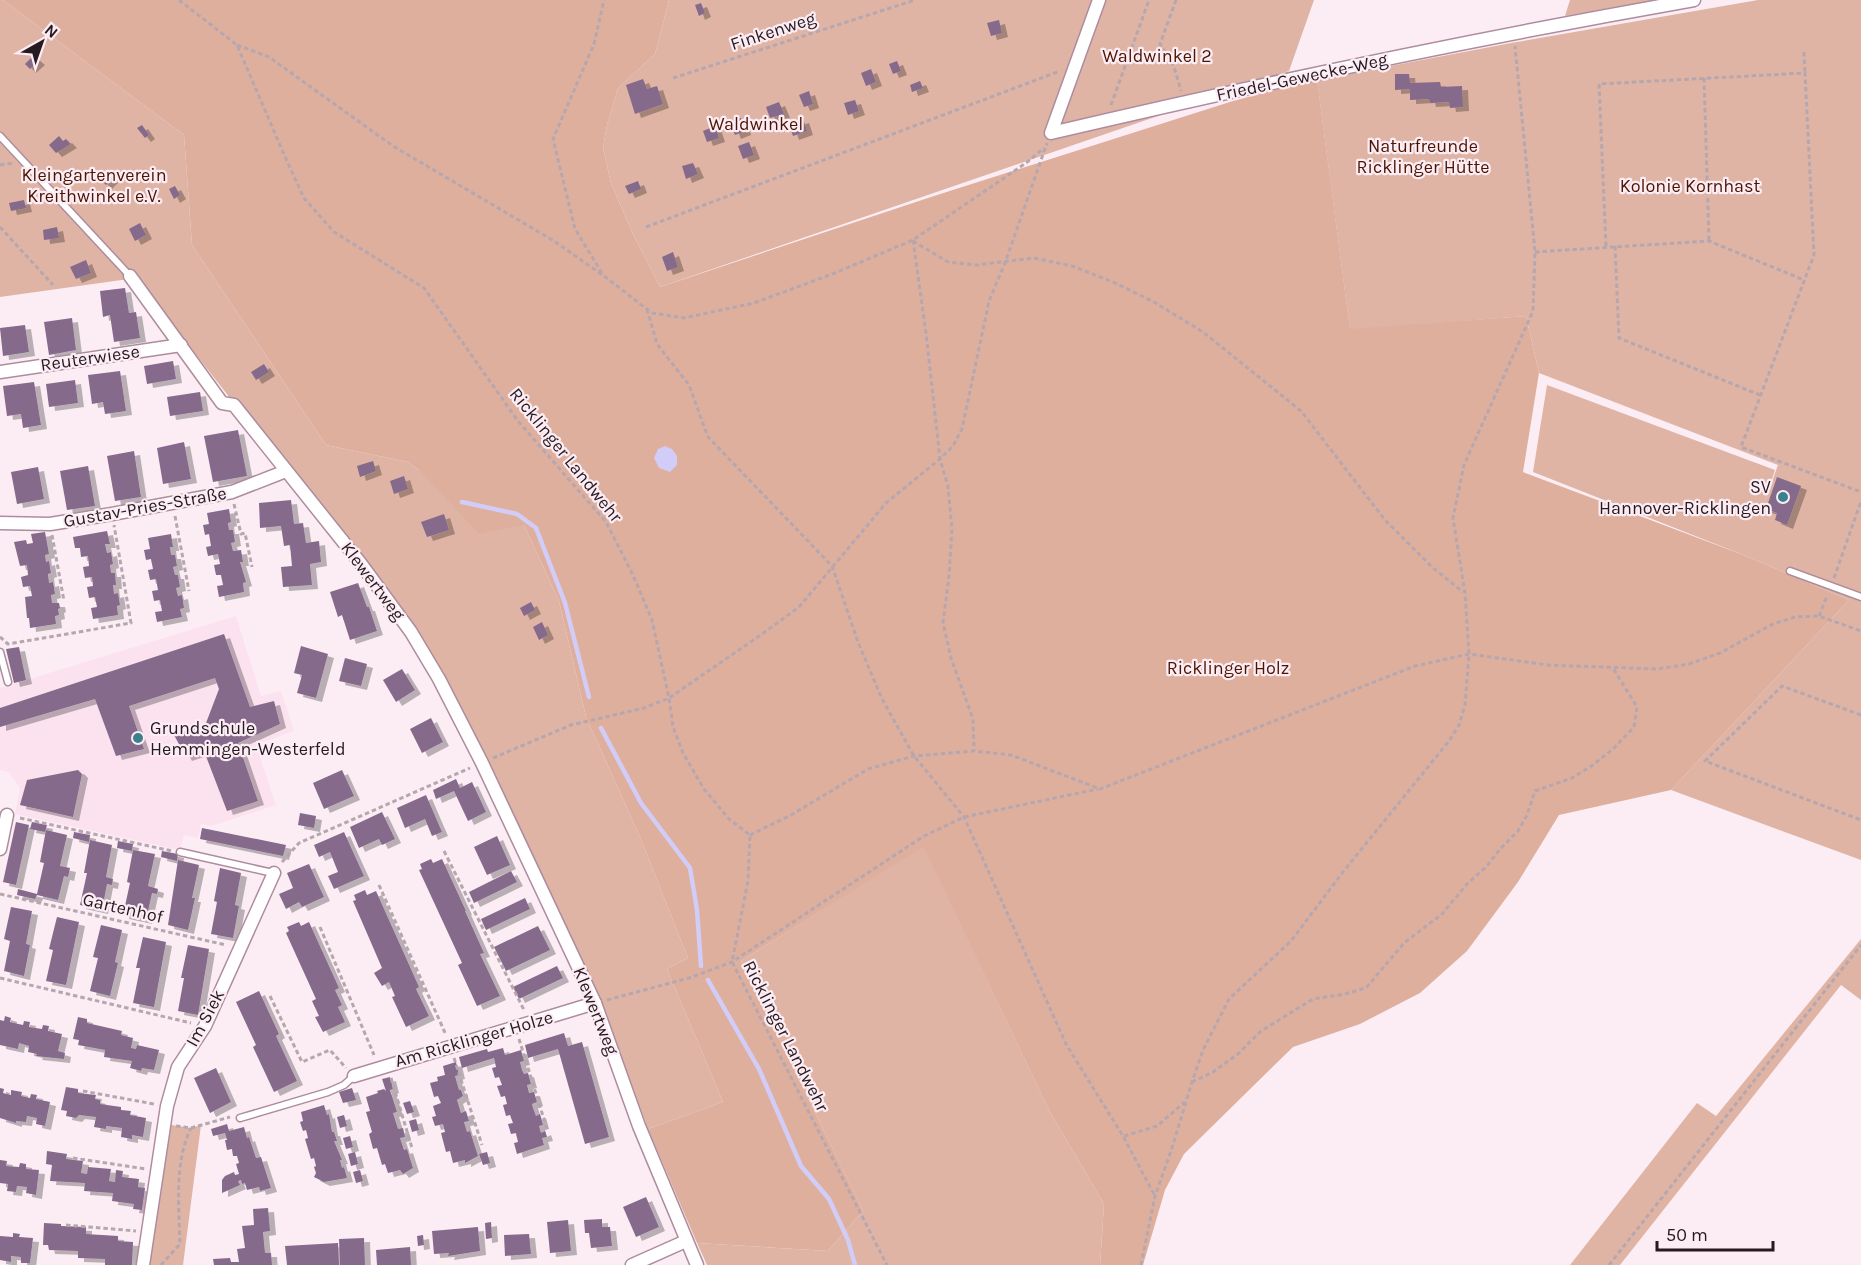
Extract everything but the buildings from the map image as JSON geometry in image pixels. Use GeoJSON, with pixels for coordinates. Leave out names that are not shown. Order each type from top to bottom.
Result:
{"type":"FeatureCollection","features":[{"type":"Feature","properties":{"kind":"street"},"geometry":{"type":"LineString","coordinates":[[1051,133],[1099,0]]}},
{"type":"Feature","properties":{"kind":"street","name":"Friedel-Gewecke-Weg"},"geometry":{"type":"LineString","coordinates":[[1051,133],[1184,102],[1514,32],[1694,0]]}},
{"type":"Feature","properties":{"kind":"street"},"geometry":{"type":"LineString","coordinates":[[130,276],[222,403],[234,405],[286,471]]}},
{"type":"Feature","properties":{"kind":"street","name":"Reuterwiese"},"geometry":{"type":"LineString","coordinates":[[0,372],[181,345]]}},
{"type":"Feature","properties":{"kind":"street","name":"Gustav-Pries-Straße"},"geometry":{"type":"LineString","coordinates":[[0,523],[50,524],[173,503],[232,492],[286,471]]}},
{"type":"Feature","properties":{"kind":"street","name":"Klewertweg"},"geometry":{"type":"LineString","coordinates":[[286,471],[361,564],[411,632],[439,679],[482,763],[595,1004],[639,1126],[697,1265]]}},
{"type":"Feature","properties":{"kind":"street"},"geometry":{"type":"LineString","coordinates":[[0,849],[7,815]]}},
{"type":"Feature","properties":{"kind":"street","name":"Im Siek"},"geometry":{"type":"LineString","coordinates":[[143,1265],[167,1106],[178,1067],[205,1026],[274,873]]}},
{"type":"Feature","properties":{"kind":"street","name":"Am Ricklinger Holze"},"geometry":{"type":"LineString","coordinates":[[354,1076],[595,1004]]}},
{"type":"Feature","properties":{"kind":"street"},"geometry":{"type":"LineString","coordinates":[[632,1265],[686,1241]]}},
{"type":"Feature","properties":{"kind":"lane"},"geometry":{"type":"LineString","coordinates":[[0,136],[130,276]]}},
{"type":"Feature","properties":{"kind":"lane"},"geometry":{"type":"LineString","coordinates":[[1790,571],[1861,597]]}},
{"type":"Feature","properties":{"kind":"lane"},"geometry":{"type":"LineString","coordinates":[[0,652],[8,682]]}},
{"type":"Feature","properties":{"kind":"lane"},"geometry":{"type":"LineString","coordinates":[[180,852],[274,873]]}},
{"type":"Feature","properties":{"kind":"lane"},"geometry":{"type":"LineString","coordinates":[[240,1118],[328,1092],[344,1085],[354,1076]]}},
{"type":"Feature","properties":{"kind":"path","name":"Ricklinger Landwehr"},"geometry":{"type":"LineString","coordinates":[[179,0],[237,45],[304,198],[333,232],[424,288],[518,421],[606,522],[652,620],[673,727],[683,753],[704,789],[729,819],[750,835],[748,881],[732,962],[887,1265]]}},
{"type":"Feature","properties":{"kind":"path"},"geometry":{"type":"LineString","coordinates":[[604,0],[594,44],[553,139],[575,229],[604,276]]}},
{"type":"Feature","properties":{"kind":"path","name":"Finkenweg"},"geometry":{"type":"LineString","coordinates":[[673,78],[915,0]]}},
{"type":"Feature","properties":{"kind":"path"},"geometry":{"type":"LineString","coordinates":[[1106,120],[1149,0]]}},
{"type":"Feature","properties":{"kind":"path"},"geometry":{"type":"LineString","coordinates":[[1176,0],[1160,44],[1174,67],[1184,102]]}},
{"type":"Feature","properties":{"kind":"path"},"geometry":{"type":"LineString","coordinates":[[1141,1265],[1155,1196],[1192,1082],[1203,1050],[1229,999],[1291,941],[1343,872],[1449,741],[1459,725],[1465,705],[1469,654],[1465,593],[1453,518],[1464,465],[1533,311],[1535,252],[1514,32]]}},
{"type":"Feature","properties":{"kind":"path"},"geometry":{"type":"LineString","coordinates":[[237,45],[269,57],[393,146],[554,241],[652,313],[684,318],[754,303],[835,273],[913,240],[1026,163],[1045,147]]}},
{"type":"Feature","properties":{"kind":"path"},"geometry":{"type":"LineString","coordinates":[[1804,52],[1814,255],[1741,447],[1861,492]]}},
{"type":"Feature","properties":{"kind":"path"},"geometry":{"type":"LineString","coordinates":[[646,227],[1077,64]]}},
{"type":"Feature","properties":{"kind":"path"},"geometry":{"type":"LineString","coordinates":[[1606,246],[1599,84],[1804,73]]}},
{"type":"Feature","properties":{"kind":"path"},"geometry":{"type":"LineString","coordinates":[[1704,78],[1709,241]]}},
{"type":"Feature","properties":{"kind":"path"},"geometry":{"type":"LineString","coordinates":[[274,873],[300,843],[571,725],[644,708],[669,698],[799,607],[886,502],[940,459],[952,446],[962,429],[990,301],[1051,133]]}},
{"type":"Feature","properties":{"kind":"path"},"geometry":{"type":"LineString","coordinates":[[0,227],[53,285]]}},
{"type":"Feature","properties":{"kind":"path"},"geometry":{"type":"LineString","coordinates":[[913,240],[948,262],[976,265],[1034,258],[1072,266],[1113,282],[1154,302],[1203,332],[1301,411],[1385,520],[1432,567],[1465,593]]}},
{"type":"Feature","properties":{"kind":"path"},"geometry":{"type":"LineString","coordinates":[[913,240],[940,459],[948,486],[952,530],[943,623],[951,658],[973,719],[974,751]]}},
{"type":"Feature","properties":{"kind":"path"},"geometry":{"type":"LineString","coordinates":[[1535,252],[1709,241],[1805,280]]}},
{"type":"Feature","properties":{"kind":"path"},"geometry":{"type":"LineString","coordinates":[[1615,246],[1619,338],[1760,395]]}},
{"type":"Feature","properties":{"kind":"path"},"geometry":{"type":"LineString","coordinates":[[647,309],[657,344],[689,385],[708,437],[832,566],[858,642],[882,699],[914,756],[964,817],[1066,1044],[1124,1136],[1155,1196]]}},
{"type":"Feature","properties":{"kind":"path"},"geometry":{"type":"LineString","coordinates":[[232,492],[241,534],[245,533],[252,567]]}},
{"type":"Feature","properties":{"kind":"path"},"geometry":{"type":"LineString","coordinates":[[1820,616],[1861,501]]}},
{"type":"Feature","properties":{"kind":"path"},"geometry":{"type":"LineString","coordinates":[[173,503],[189,591]]}},
{"type":"Feature","properties":{"kind":"path"},"geometry":{"type":"LineString","coordinates":[[0,637],[8,644],[131,623],[112,514]]}},
{"type":"Feature","properties":{"kind":"path"},"geometry":{"type":"LineString","coordinates":[[50,524],[64,601]]}},
{"type":"Feature","properties":{"kind":"path"},"geometry":{"type":"LineString","coordinates":[[595,1004],[689,978],[732,962],[924,836],[964,817],[1100,789],[1415,666],[1469,654],[1548,665],[1658,669],[1689,664],[1720,653],[1773,624],[1795,617],[1820,616],[1861,632]]}},
{"type":"Feature","properties":{"kind":"path"},"geometry":{"type":"LineString","coordinates":[[1192,1082],[1213,1072],[1238,1054],[1262,1031],[1313,999],[1366,988],[1404,944],[1442,914],[1467,884],[1518,831],[1527,815],[1535,791],[1572,778],[1614,748],[1634,727],[1636,707],[1613,668]]}},
{"type":"Feature","properties":{"kind":"path"},"geometry":{"type":"LineString","coordinates":[[1861,715],[1782,686],[1705,761],[1861,820]]}},
{"type":"Feature","properties":{"kind":"path"},"geometry":{"type":"LineString","coordinates":[[750,835],[791,815],[868,769],[914,756],[974,751],[1011,755],[1100,789]]}},
{"type":"Feature","properties":{"kind":"path"},"geometry":{"type":"LineString","coordinates":[[7,815],[180,852]]}},
{"type":"Feature","properties":{"kind":"path"},"geometry":{"type":"LineString","coordinates":[[444,851],[530,1023]]}},
{"type":"Feature","properties":{"kind":"path"},"geometry":{"type":"LineString","coordinates":[[379,885],[451,1046],[482,1145]]}},
{"type":"Feature","properties":{"kind":"path","name":"Gartenhof"},"geometry":{"type":"LineString","coordinates":[[0,894],[240,949]]}},
{"type":"Feature","properties":{"kind":"path"},"geometry":{"type":"LineString","coordinates":[[320,927],[383,1066],[412,1148]]}},
{"type":"Feature","properties":{"kind":"path"},"geometry":{"type":"LineString","coordinates":[[1609,1265],[1861,945]]}},
{"type":"Feature","properties":{"kind":"path"},"geometry":{"type":"LineString","coordinates":[[0,978],[205,1026]]}},
{"type":"Feature","properties":{"kind":"path"},"geometry":{"type":"LineString","coordinates":[[610,993],[612,998]]}},
{"type":"Feature","properties":{"kind":"path"},"geometry":{"type":"LineString","coordinates":[[270,996],[302,1062],[330,1050],[354,1076]]}},
{"type":"Feature","properties":{"kind":"path"},"geometry":{"type":"LineString","coordinates":[[515,1027],[547,1129]]}},
{"type":"Feature","properties":{"kind":"path"},"geometry":{"type":"LineString","coordinates":[[83,1091],[167,1106]]}},
{"type":"Feature","properties":{"kind":"path"},"geometry":{"type":"LineString","coordinates":[[1124,1136],[1157,1125],[1186,1101]]}},
{"type":"Feature","properties":{"kind":"path"},"geometry":{"type":"LineString","coordinates":[[161,1265],[180,1244],[179,1189],[184,1143],[191,1128]]}},
{"type":"Feature","properties":{"kind":"path"},"geometry":{"type":"LineString","coordinates":[[73,1158],[157,1170]]}},
{"type":"Feature","properties":{"kind":"path"},"geometry":{"type":"LineString","coordinates":[[66,1225],[147,1232]]}},
{"type":"Feature","properties":{"kind":"shaded area"},"geometry":{"type":"Polygon","coordinates":[[[665,446],[672,449],[677,456],[677,465],[670,472],[659,468],[654,458],[658,449],[665,446]]]}},
{"type":"Feature","properties":{"kind":"shaded area","name":"Grundschule Hemmingen-Westerfeld"},"geometry":{"type":"Polygon","coordinates":[[[236,616],[261,696],[281,691],[294,731],[256,745],[276,805],[212,826],[201,824],[198,838],[184,835],[180,850],[15,814],[20,788],[9,772],[0,770],[0,688],[236,616]]]}},
{"type":"Feature","properties":{"kind":"green space","name":"Kleingartenverein Kreithwinkel e.V."},"geometry":{"type":"Polygon","coordinates":[[[0,0],[184,135],[192,245],[326,445],[408,462],[524,525],[559,601],[586,717],[640,837],[688,958],[667,969],[723,1102],[648,1129],[599,998],[485,755],[420,638],[371,569],[283,455],[278,455],[236,399],[230,398],[136,278],[0,297],[0,0]]]}},
{"type":"Feature","properties":{"kind":"green space","name":"Ricklinger Holz"},"geometry":{"type":"Polygon","coordinates":[[[3,0],[669,0],[655,54],[618,88],[603,148],[611,183],[632,232],[660,287],[934,196],[1233,101],[1317,79],[1350,329],[1526,316],[1539,373],[1523,472],[1746,556],[1849,600],[1671,790],[1559,815],[1518,882],[1467,951],[1420,993],[1360,1024],[1293,1047],[1184,1154],[1165,1190],[1143,1265],[1100,1265],[1104,1204],[1050,1112],[923,847],[741,961],[863,1211],[828,1251],[697,1243],[648,1129],[723,1102],[667,969],[688,958],[640,837],[586,717],[559,601],[524,525],[479,534],[419,470],[408,462],[326,445],[192,245],[184,135],[3,0]]]}},
{"type":"Feature","properties":{"kind":"green space","name":"Waldwinkel"},"geometry":{"type":"Polygon","coordinates":[[[669,0],[1314,0],[1289,71],[660,287],[632,232],[611,183],[603,148],[618,88],[655,54],[669,0]]]}},
{"type":"Feature","properties":{"kind":"green space"},"geometry":{"type":"Polygon","coordinates":[[[1570,0],[1656,0],[1565,16],[1570,0]]]}},
{"type":"Feature","properties":{"kind":"green space","name":"Kolonie Kornhast"},"geometry":{"type":"Polygon","coordinates":[[[1758,0],[1861,0],[1861,860],[1671,790],[1849,600],[1746,556],[1533,472],[1547,385],[1775,470],[1765,501],[1778,465],[1539,373],[1526,316],[1350,330],[1317,80],[1758,0]]]}},
{"type":"Feature","properties":{"kind":"green space"},"geometry":{"type":"Polygon","coordinates":[[[923,846],[1050,1112],[1104,1204],[1100,1265],[707,1265],[697,1243],[828,1251],[863,1211],[741,961],[923,846]]]}},
{"type":"Feature","properties":{"kind":"green space"},"geometry":{"type":"Polygon","coordinates":[[[1861,939],[1861,1000],[1841,985],[1620,1265],[1570,1265],[1697,1103],[1716,1116],[1861,939]]]}},
{"type":"Feature","properties":{"kind":"green space"},"geometry":{"type":"Polygon","coordinates":[[[165,1124],[191,1128],[201,1125],[183,1265],[143,1265],[165,1124]]]}},
{"type":"Feature","properties":{"kind":"waterway"},"geometry":{"type":"LineString","coordinates":[[462,502],[517,514],[536,528],[565,603],[589,697]]}},
{"type":"Feature","properties":{"kind":"waterway"},"geometry":{"type":"LineString","coordinates":[[601,728],[641,803],[690,868],[697,910],[701,966]]}},
{"type":"Feature","properties":{"kind":"waterway"},"geometry":{"type":"LineString","coordinates":[[708,980],[759,1069],[801,1166],[829,1199],[848,1240],[855,1265]]}},
{"type":"Feature","properties":{"kind":"place","name":"SV Hannover-Ricklingen"},"geometry":{"type":"Point","coordinates":[1783,497]}},
{"type":"Feature","properties":{"kind":"place","name":"Grundschule Hemmingen-Westerfeld"},"geometry":{"type":"Point","coordinates":[138,738]}},
{"type":"Feature","properties":{"kind":"park label","name":"Waldwinkel 2"},"geometry":{"type":"Point","coordinates":[1157,56]}},
{"type":"Feature","properties":{"kind":"park label","name":"Naturfreunde Ricklinger Hütte"},"geometry":{"type":"Point","coordinates":[1423,156]}}]}
